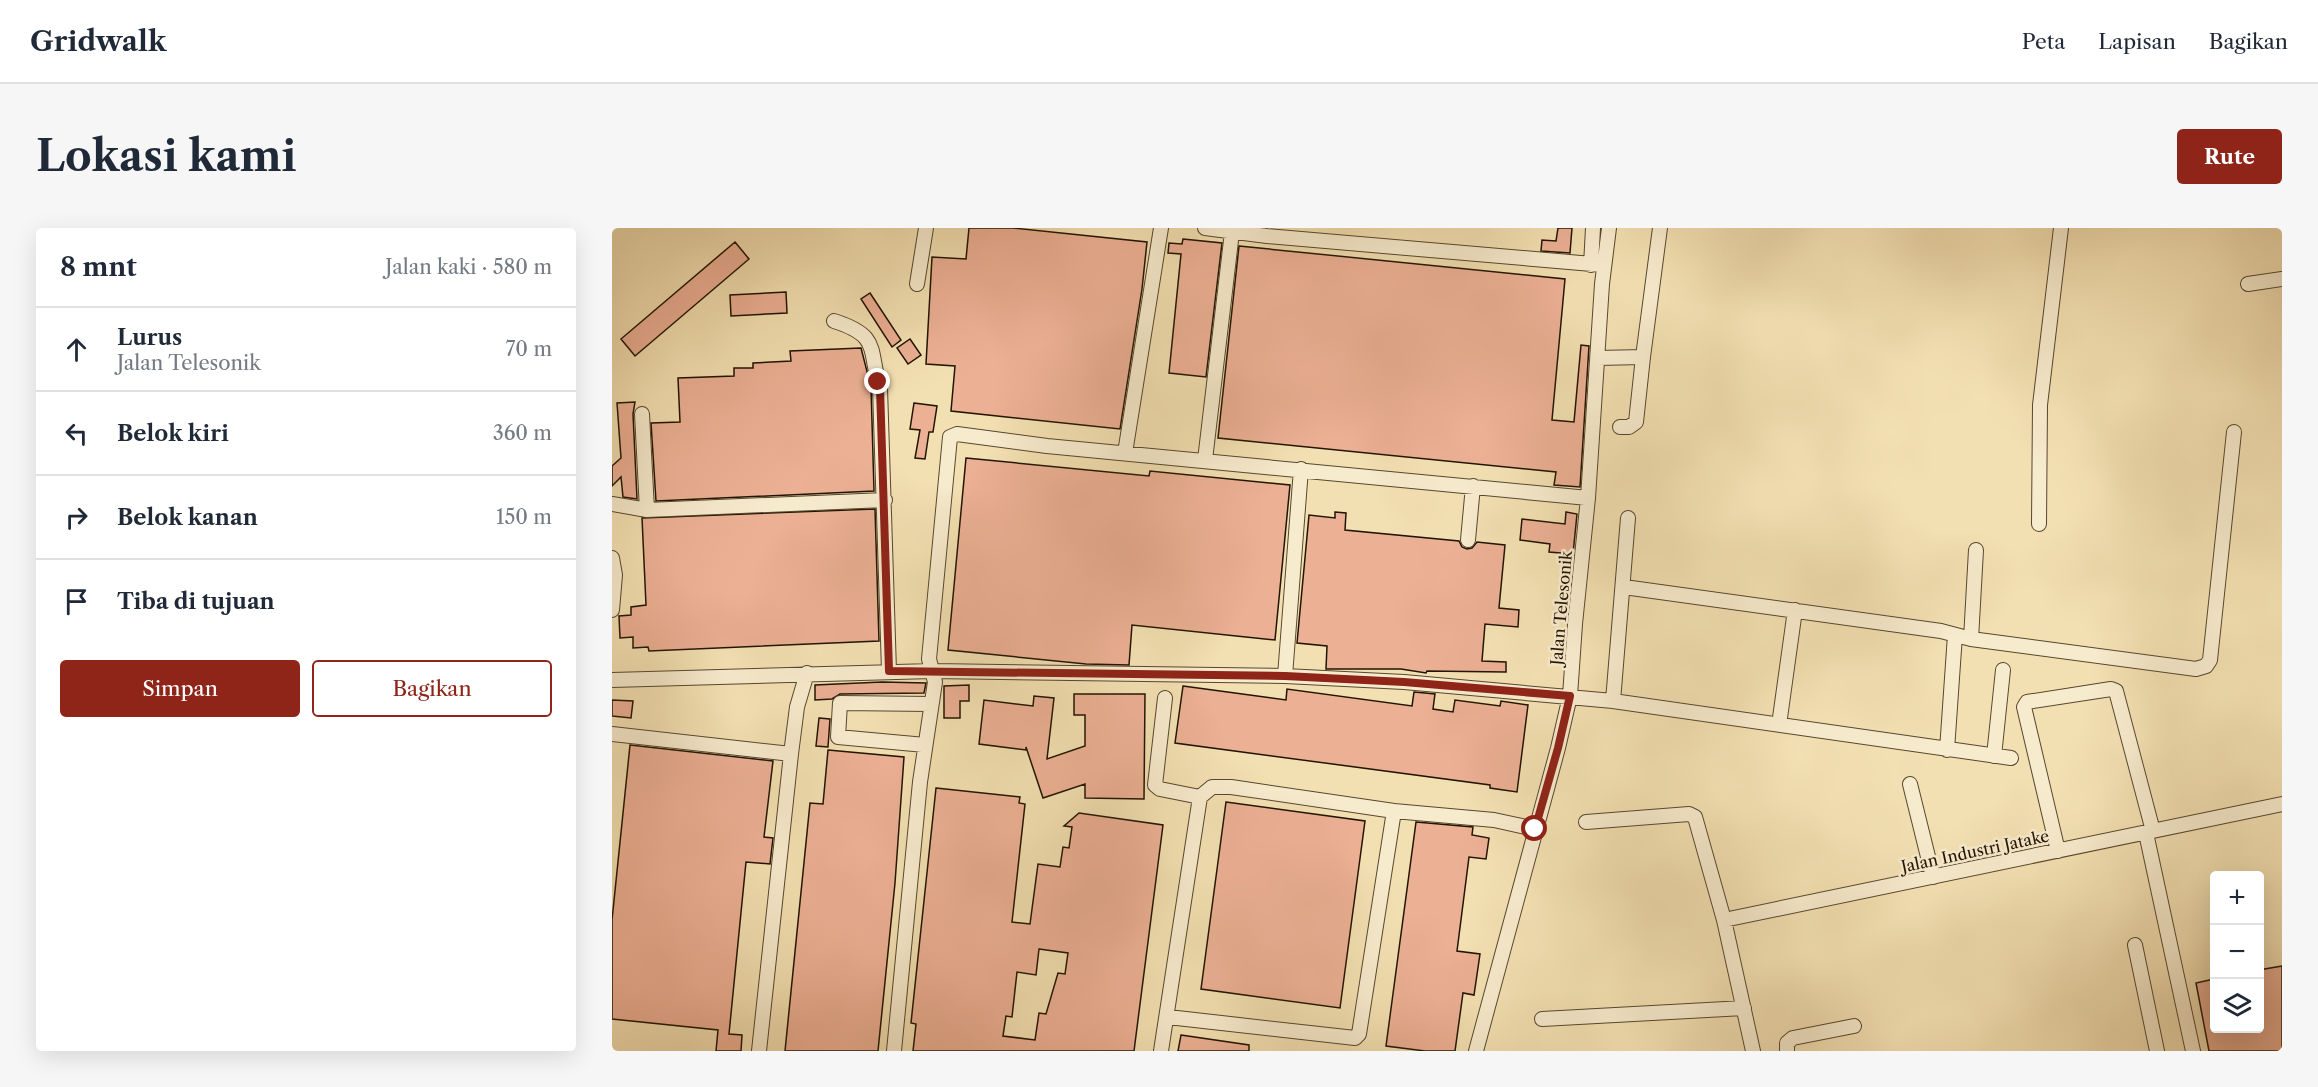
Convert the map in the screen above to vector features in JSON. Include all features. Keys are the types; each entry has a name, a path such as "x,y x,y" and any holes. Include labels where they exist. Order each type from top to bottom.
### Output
{"street":[{"path":"917,284 926,228"},
{"path":"1125,453 1161,228"},
{"path":"1205,228 1598,265 1593,228"},
{"name":"Jalan Telesonik","path":"1476,1051 1570,696 1598,358 1598,265 1609,228"},
{"path":"1620,427 1629,428 1636,422 1660,228"},
{"path":"2039,524 2040,405 2061,228"},
{"path":"1205,460 1232,232"},
{"path":"2248,285 2282,279"},
{"path":"834,321 856,328 872,346 880,388 889,671"},
{"path":"1598,358 1643,357"},
{"path":"642,414 647,510"},
{"path":"1624,587 1795,610 1955,634 1971,639 2196,669 2206,666 2210,660 2234,432"},
{"path":"894,1051 925,745 935,682 929,659 950,437 957,434 1125,453 1588,498"},
{"path":"1285,676 1301,469"},
{"path":"1468,540 1473,486"},
{"path":"612,504 647,510 885,500"},
{"path":"1612,701 1624,587 1628,518"},
{"path":"1971,639 1976,550"},
{"path":"612,558 615,575 612,610"},
{"path":"1779,725 1795,610"},
{"path":"1947,750 1955,634"},
{"path":"1994,756 2003,670"},
{"path":"612,680 933,671 1285,676 1404,682 1612,701 2011,758"},
{"path":"759,1051 791,754 797,707 807,673"},
{"path":"2058,851 2025,707 2027,702 2110,689 2116,691 2149,832 2193,1051"},
{"path":"1165,698 1155,785 1160,789 1200,797"},
{"path":"925,745 838,737 840,703 931,704"},
{"path":"612,734 791,754"},
{"path":"1910,784 1933,877"},
{"path":"1161,1051 1200,797 1212,787 1231,787 1394,811 1494,820 1535,829"},
{"name":"Jalan Industri Jatake","path":"1724,920 2282,804"},
{"path":"1168,1017 1355,1038 1359,1034 1394,811"},
{"path":"1586,822 1689,814 1695,817 1724,920 1753,1051"},
{"path":"2134,945 2157,1051"},
{"path":"1542,1019 1744,1008"},
{"path":"1787,1051 1787,1042 1793,1038 1854,1026"}],"building":[{"path":"969,228 1013,228 1147,242 1120,429 951,411 955,366 926,364 932,257 966,259"},
{"path":"1558,228 1572,228 1570,253 1541,251 1542,240 1556,241"},
{"path":"1183,239 1222,243 1206,377 1169,373 1181,254 1168,253 1169,243 1182,244"},
{"path":"735,242 749,259 635,356 621,339"},
{"path":"1239,246 1565,279 1552,420 1574,422 1581,345 1589,346 1580,487 1554,485 1556,472 1218,438"},
{"path":"786,292 787,313 731,316 730,295"},
{"path":"870,293 901,340 892,347 861,299"},
{"path":"910,339 921,355 908,364 897,348"},
{"path":"861,348 871,387 874,491 656,501 651,423 680,422 678,378 734,376 734,368 753,368 753,363 791,361 790,351"},
{"path":"635,402 633,414 637,499 623,497 621,477 612,486 612,466 621,458 617,403"},
{"path":"914,403 937,406 933,432 929,432 925,459 915,458 920,430 910,429"},
{"path":"966,458 1149,476 1150,471 1290,485 1275,640 1132,625 1129,665 1086,664 948,650"},
{"path":"875,509 879,641 649,651 648,647 633,648 633,637 620,638 619,616 631,615 631,607 646,605 642,518"},
{"path":"1335,512 1346,513 1345,530 1459,541 1462,547 1467,549 1472,548 1477,542 1505,545 1499,608 1519,610 1518,627 1485,624 1482,661 1506,662 1506,672 1427,671 1426,673 1401,669 1326,669 1327,646 1297,643 1309,515 1335,518"},
{"path":"1566,512 1577,514 1573,554 1549,552 1550,544 1520,540 1522,519 1565,524"},
{"path":"926,683 924,693 840,694 832,699 815,700 815,685"},
{"path":"969,685 969,701 960,701 960,718 944,718 944,686"},
{"path":"1183,686 1286,700 1287,689 1412,706 1414,692 1425,693 1435,694 1433,709 1453,712 1455,700 1500,706 1501,701 1528,705 1517,792 1490,788 1490,785 1175,743"},
{"path":"1074,694 1145,694 1144,799 1085,798 1085,784 1043,798 1026,747 1026,750 979,744 984,700 1033,706 1034,696 1054,698 1047,759 1085,746 1085,715 1074,715"},
{"path":"612,700 633,701 631,718 612,716"},
{"path":"819,718 830,719 828,747 816,746"},
{"path":"630,745 773,761 764,837 773,838 770,864 746,862 729,1034 742,1035 741,1051 716,1051 718,1030 612,1019 612,920"},
{"path":"828,750 904,757 895,883 878,1051 785,1051 810,803 823,804"},
{"path":"936,788 1020,797 1019,803 1025,804 1012,922 1030,924 1038,864 1060,867 1063,847 1069,848 1072,827 1064,826 1079,813 1163,825 1134,1051 913,1051 916,1024 911,1023","holes":["1039,949 1068,953 1065,974 1058,973 1046,1014 1039,1013 1035,1040 1003,1036 1006,1016 1012,1017 1017,972 1036,975"]},
{"path":"1226,802 1365,821 1340,1008 1201,989"},
{"path":"1416,822 1473,827 1472,835 1489,838 1486,859 1469,857 1457,951 1480,954 1474,995 1463,993 1455,1051 1425,1051 1386,1046"},
{"path":"2282,966 2282,1051 2209,1051 2196,983 2210,980 2210,1033 2264,1033 2264,969"},
{"path":"1181,1035 1249,1045 1249,1051 1178,1051"}],"route":[{"path":"878,382 885,500 889,671 1285,676 1404,682 1570,696 1535,829"}]}
